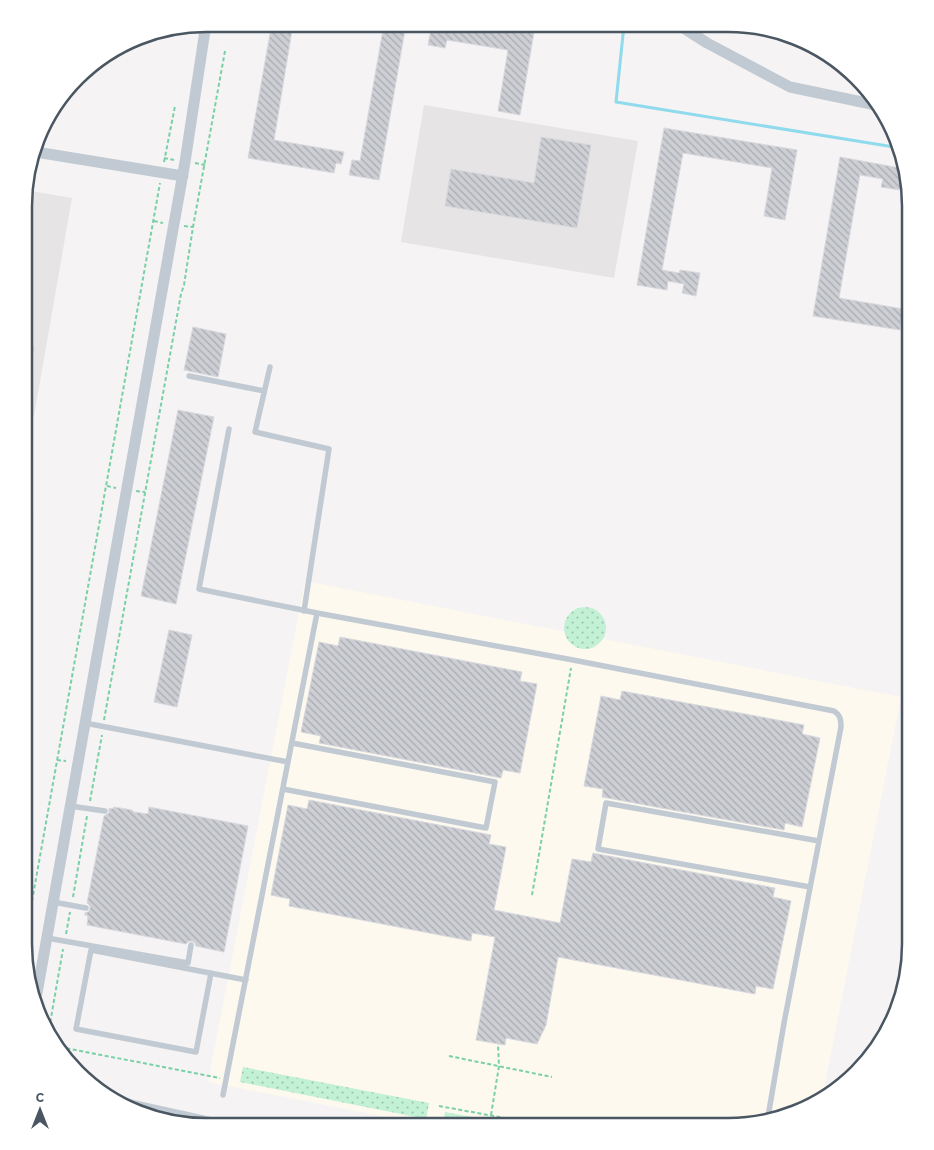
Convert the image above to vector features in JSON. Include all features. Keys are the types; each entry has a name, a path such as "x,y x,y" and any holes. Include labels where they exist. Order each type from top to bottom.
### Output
{"street":[{"path":"690,32 790,87 868,103"},
{"path":"38,988 183,176 205,33"},
{"path":"41,153 183,176"}],"lane":[{"path":"270,367 256,432 329,449 304,610"},
{"path":"189,376 264,392"},
{"path":"229,429 199,589 834,710 839,714 841,727 769,1113"},
{"path":"223,1095 317,613"},
{"path":"85,724 288,762"},
{"path":"283,790 486,828 495,782 292,743"},
{"path":"810,887 598,849 606,803 819,841"},
{"path":"70,806 105,812"},
{"path":"53,902 86,908"},
{"path":"46,938 188,963 191,945"},
{"path":"211,974 196,1052 76,1028 91,950 246,980"},
{"path":"143,1105 189,1116"}],"path":[{"path":"51,1020 225,51"},
{"path":"163,163 175,106"},
{"path":"164,158 174,160"},
{"path":"194,163 204,165"},
{"path":"32,902 154,221 160,178"},
{"path":"154,221 163,223"},
{"path":"184,226 193,227"},
{"path":"107,486 116,488"},
{"path":"136,491 145,492"},
{"path":"532,895 572,660"},
{"path":"58,760 66,761"},
{"path":"490,1115 499,1066 498,1044"},
{"path":"69,1049 226,1079"},
{"path":"449,1056 552,1077"},
{"path":"439,1106 500,1117"}],"shaded area":[{"path":"424,105 638,141 614,278 401,242"},
{"path":"33,191 72,198 34,416 32,416"},
{"path":"305,581 901,697 824,1088 815,1094 773,1112 739,1117 385,1117 208,1082"}],"green space":[{"path":"589,607 597,610 603,616 606,628 603,640 597,646 581,649 573,646 567,640 564,624 567,616 573,610"},
{"path":"243,1067 429,1103 426,1117 416,1117 240,1082"},
{"path":"445,1112 472,1117 444,1117"}],"building":[{"path":"534,32 520,115 498,111 508,50 447,40 445,48 428,45 430,33"},
{"path":"270,33 292,33 274,140 344,152 341,164 336,163 334,173 248,158"},
{"path":"382,33 405,33 379,180 349,175 352,160 360,161"},
{"path":"664,128 797,150 785,220 764,216 772,168 683,153 662,270 679,273 680,270 700,273 696,296 682,293 684,284 668,281 667,290 637,285"},
{"path":"541,137 591,145 577,228 445,206 451,169 534,183"},
{"path":"840,157 897,167 901,190 881,187 883,179 860,175 839,298 902,309 900,330 813,316"},
{"path":"193,327 226,334 218,377 184,370"},
{"path":"178,410 214,417 176,604 141,596"},
{"path":"169,630 192,635 177,707 154,702"},
{"path":"340,637 522,672 520,681 537,684 520,773 503,770 501,778 319,743 321,736 301,732 319,642 338,646"},
{"path":"622,691 804,725 802,734 820,738 802,827 785,823 784,830 602,797 603,789 584,786 601,696 620,700"},
{"path":"309,800 491,835 489,844 506,847 494,910 560,923 572,859 591,862 593,853 775,888 773,897 791,901 773,989 756,986 755,994 558,957 546,1025 537,1044 506,1038 505,1045 476,1040 495,937 472,933 471,941 289,906 290,899 271,895 288,805 307,809"},
{"path":"114,807 148,814 149,807 248,826 224,952 196,946 192,941 186,944 87,925 88,916 85,913 90,909 87,903 104,816 109,813 109,808 112,809"}],"waterway":[{"path":"623,32 616,102 890,146"}]}
